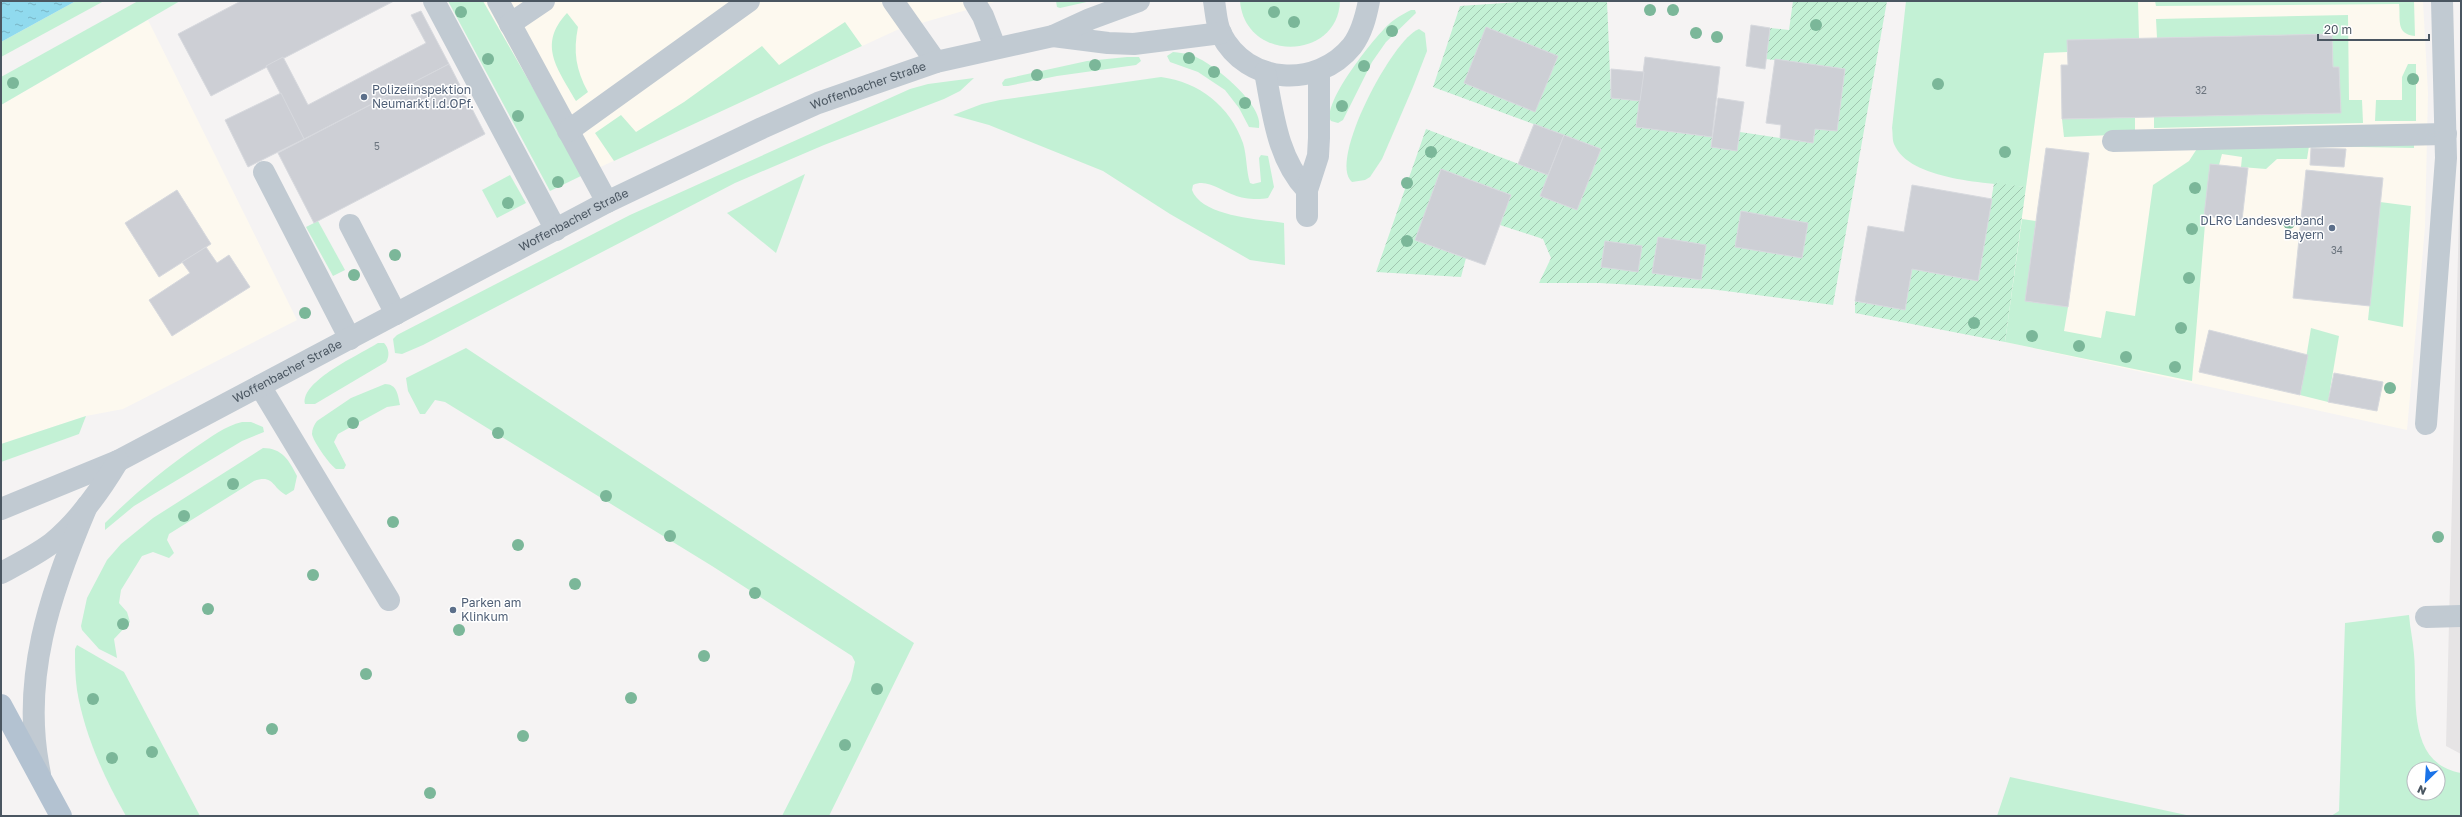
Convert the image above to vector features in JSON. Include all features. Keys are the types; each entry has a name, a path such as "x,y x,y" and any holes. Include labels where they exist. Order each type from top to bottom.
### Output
{"main road":[{"path":"1,705 61,816"}],"street":[{"path":"434,1 556,230"},
{"path":"498,1 607,202"},
{"path":"510,24 544,1"},
{"path":"568,131 749,1"},
{"path":"893,1 936,62"},
{"path":"974,1 983,16 995,47"},
{"name":"Woffenbacher Straße","path":"1,509 118,461 607,202 818,103 936,62 995,47 1053,36 1090,19 1139,1"},
{"path":"1214,1 1221,33 1236,54 1249,65 1265,72 1292,76 1305,75 1319,71 1342,56 1352,46 1358,36 1369,1"},
{"path":"2426,424 2446,134 2442,1"},
{"name":"Woffenbacher Straße","path":"1053,36 1108,43 1134,44 1221,33"},
{"path":"1307,216 1307,190 1318,150 1319,71"},
{"path":"1265,72 1280,142 1289,167 1307,190"},
{"path":"2113,141 2446,134"},
{"path":"264,172 350,339"},
{"path":"350,225 396,314"},
{"path":"260,386 389,600"},
{"name":"Woffenbacher Straße","path":"1,573 52,542 87,506 118,461"},
{"path":"42,783 32,720 38,659 59,574 87,506"},
{"path":"2426,616 2461,616"}],"shaded area":[{"path":"483,1 998,1 897,30 583,175"},
{"path":"2049,1 2423,1 2428,93 2425,227 2407,430 2005,342 2044,53"},
{"path":"148,20 297,320 123,409 86,416 1,444 1,105"},
{"path":"2461,130 2461,754 2446,746"}],"green space":[{"path":"76,1 104,1 1,57 1,42"},
{"path":"138,1 180,1 1,105 1,77"},
{"path":"448,1 483,1 583,175 550,191"},
{"path":"1056,1 1091,1 1060,8 1057,7"},
{"path":"1240,1 1340,1 1335,21 1324,35 1309,44 1291,47 1273,44 1257,36 1246,21"},
{"path":"1534,1 1607,1 1611,98 1640,101 1636,127 1712,137 1711,147 1737,151 1740,132 1813,143 1815,129 1837,131 1845,69 1766,59 1770,28 1789,30 1793,1 1887,1 1833,305 1710,289 1599,283 1539,283 1551,258 1543,239 1500,225 1511,195 1441,169 1416,240 1466,258 1461,277 1376,272 1426,129 1548,175 1541,196 1577,210 1601,149 1433,87 1460,6"},
{"path":"1906,1 2138,1 2139,39 2068,40 2068,52 2044,53 2026,187 1952,178 1933,173 1916,166 1903,156 1894,144 1892,128"},
{"path":"2155,1 2414,1 2415,36 2404,32 2400,25 2399,4 2156,6"},
{"path":"1411,10 1415,10 1416,13 1386,42 1372,62 1343,120 1338,123 1331,121 1330,113 1334,101 1350,72 1381,32 1393,21"},
{"path":"567,13 578,27 576,53 578,68 588,92 576,101 557,68 552,46 553,36 558,25"},
{"path":"2348,15 2349,100 2362,100 2363,123 2154,128 2154,117 2341,113 2339,67 2333,67 2332,34 2157,38 2156,19"},
{"path":"845,22 862,46 614,161 595,133 621,115 636,132 684,102 762,46 779,65"},
{"path":"1419,29 1425,33 1427,51 1382,159 1370,177 1365,180 1352,182 1347,170 1348,151 1355,127 1366,101 1394,54 1408,37"},
{"path":"1173,52 1189,54 1200,59 1235,85 1254,108 1259,119 1259,128 1249,127 1239,108 1225,90 1198,72 1170,62 1167,56"},
{"path":"1139,57 1141,61 1136,65 1057,76 1008,86 1003,86 1002,83 1005,79 1087,61"},
{"path":"2408,64 2416,64 2416,121 2375,121 2376,100 2402,100 2402,77"},
{"path":"1161,77 1188,84 1200,90 1221,107 1230,118 1243,143 1250,183 1253,184 1261,182 1259,158 1261,155 1268,156 1274,187 1268,198 1255,199 1242,197 1203,183 1193,185 1192,190 1198,199 1207,206 1219,211 1247,218 1284,223 1285,265 1250,260 1170,214 1103,171 989,125 953,115 982,104 1000,100"},
{"path":"974,78 960,91 944,99 824,145 735,183 423,345 402,354 395,353 393,339 397,335 630,215 910,89 928,84"},
{"path":"2135,117 2135,134 2064,137 2062,119"},
{"path":"2414,141 2414,148 2309,146 2307,159 2277,159 2266,169 2241,167 2242,157 2222,154 2219,165 2210,164 2192,381 2005,342 2022,219 2036,221 2026,301 2068,307 2064,331 2101,338 2106,311 2135,316 2153,185 2189,161 2200,144"},
{"path":"805,174 776,253 727,213"},
{"path":"510,175 526,203 497,218 482,190"},
{"path":"1994,183 2026,187 2005,342 1855,313 1855,301 1905,310 1912,269 1978,281"},
{"path":"2380,202 2411,206 2403,327 2368,320"},
{"path":"318,221 345,270 333,276 306,227"},
{"path":"2311,328 2339,336 2328,402 2300,395"},
{"path":"378,343 384,343 387,347 388,355 386,362 315,404 305,404 306,395 321,377"},
{"path":"466,348 914,643 829,816 782,816 851,680 855,662 852,656 712,566 445,402 435,400 425,414 420,414 408,391 406,378"},
{"path":"385,384 389,384 394,388 398,394 400,405 387,407 338,434 334,442 346,465 344,469 336,469 318,447 313,437 312,432 315,424 317,421 351,398"},
{"path":"86,416 79,434 1,462 1,444"},
{"path":"242,422 251,422 263,427 264,432 242,441 134,506 105,530 105,523 160,474 224,429"},
{"path":"263,448 275,450 288,460 297,476 294,490 286,495 265,479 254,481 169,534 167,540 174,553 169,558 153,552 142,556 121,590 119,603 127,612 130,622 114,639 117,658 99,649 82,630 81,626 87,598 107,560 121,544 153,518"},
{"path":"2409,615 2414,654 2418,726 2423,742 2431,756 2436,761 2406,761 2406,801 2446,801 2446,768 2461,773 2461,816 2331,816 2339,811 2345,623"},
{"path":"77,645 124,672 200,816 126,816 96,755 80,706 75,670 75,649"},
{"path":"2010,777 2191,816 1997,816"}],"water":[{"path":"1,1 76,1 1,42"}],"building":[{"path":"241,1 394,1 211,96 178,34"},
{"path":"421,11 449,64 304,139 266,66 283,57 308,105 426,43 411,15"},
{"path":"1751,25 1770,28 1765,69 1746,66"},
{"path":"1486,27 1558,56 1535,112 1464,83"},
{"path":"2332,34 2333,67 2339,67 2341,113 2062,119 2061,65 2068,65 2067,40"},
{"path":"1645,57 1720,67 1712,137 1636,127"},
{"path":"1775,59 1845,69 1837,131 1815,129 1813,143 1780,138 1781,125 1766,123"},
{"path":"449,64 485,134 314,223 278,153"},
{"path":"1611,69 1644,72 1640,101 1611,98"},
{"path":"281,93 304,139 248,167 225,120"},
{"path":"1718,98 1744,102 1737,151 1711,147"},
{"path":"1534,124 1564,135 1548,175 1518,164"},
{"path":"1564,135 1601,149 1577,210 1540,196"},
{"path":"2046,148 2089,153 2068,307 2025,301"},
{"path":"2311,148 2346,149 2344,167 2310,165"},
{"path":"2210,164 2248,168 2242,220 2204,216"},
{"path":"1441,169 1511,195 1485,265 1415,240"},
{"path":"2306,170 2383,178 2370,306 2293,298"},
{"path":"1912,185 1992,199 1978,281 1912,269 1905,310 1855,301 1868,226 1904,232"},
{"path":"177,190 211,244 159,277 125,223"},
{"path":"1741,211 1808,223 1802,258 1735,247"},
{"path":"1658,237 1706,245 1701,280 1652,273"},
{"path":"1605,241 1642,246 1638,272 1601,267"},
{"path":"206,247 217,263 229,255 250,287 172,336 149,300 190,273 182,262"},
{"path":"2209,330 2308,355 2300,395 2199,372"},
{"path":"2334,373 2383,382 2377,411 2328,402"}],"place":[{"name":"Polizeiinspektion Neumarkt i.d.OPf.","path":"364,97"},
{"name":"DLRG Landesverband Bayern","path":"2332,228"},
{"name":"Parken am Klinkum","path":"453,610"}]}
